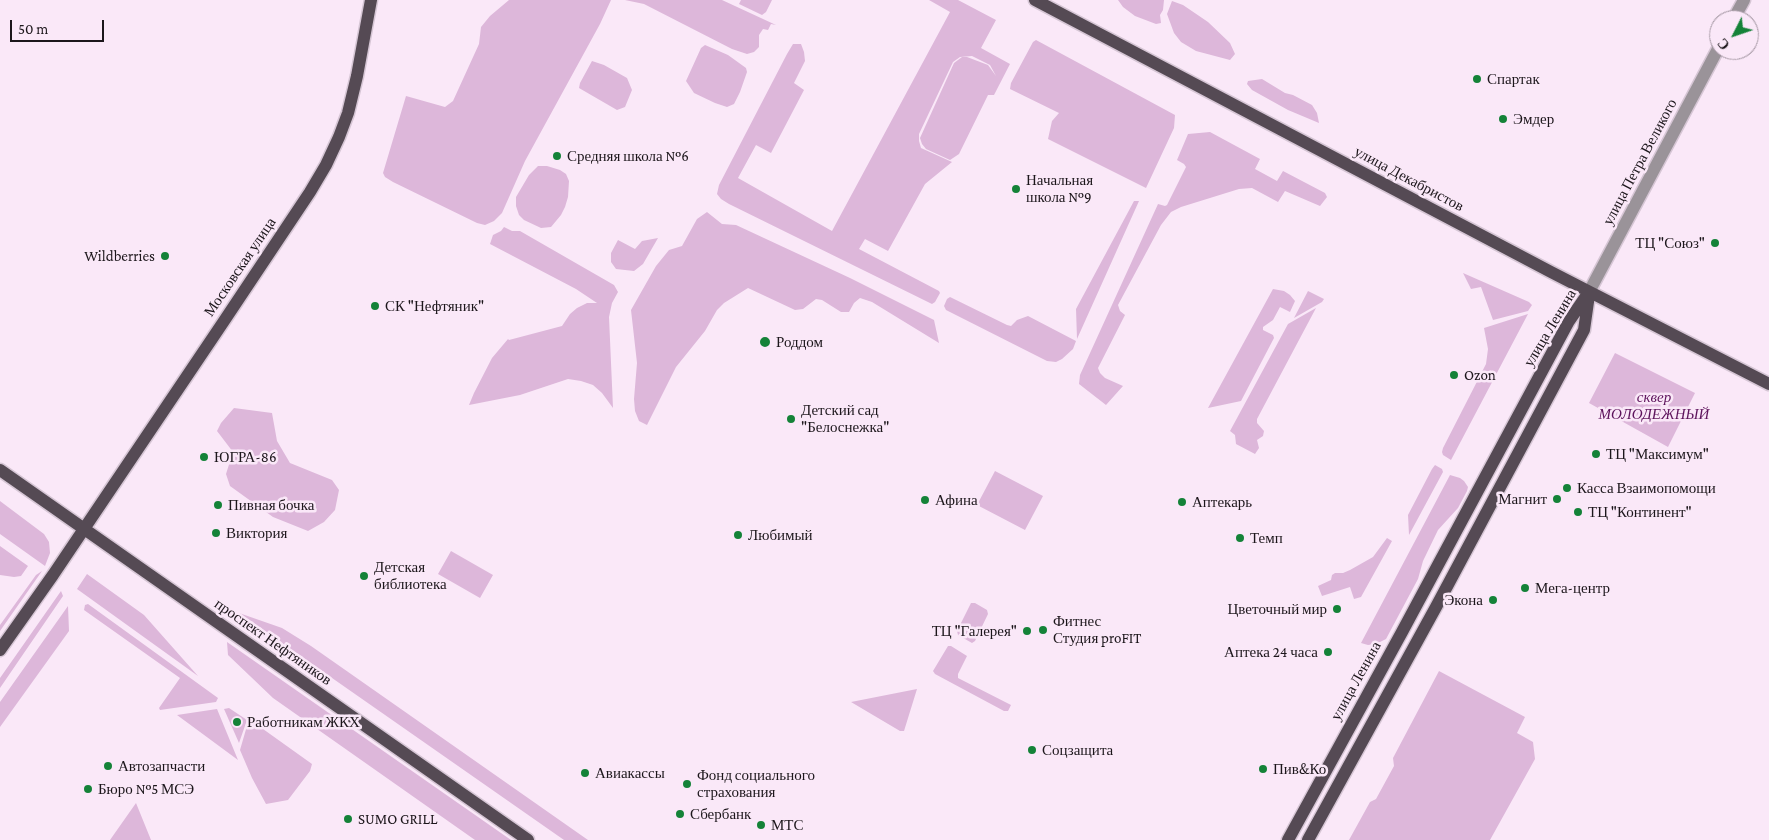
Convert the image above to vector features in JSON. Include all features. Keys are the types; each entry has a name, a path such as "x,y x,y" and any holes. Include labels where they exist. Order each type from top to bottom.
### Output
{"main road":[{"name":"Московская улица","path":"0,650 84,529 300,208 326,165 348,113 371,0"},
{"name":"улица Декабристов","path":"1035,0 1589,292 1769,384"},
{"name":"улица Ленина","path":"1288,840 1569,321 1589,292"},
{"name":"улица Ленина","path":"1308,840 1418,640 1584,330 1589,292"},
{"name":"проспект Нефтяников","path":"0,470 528,840"},
{"path":"1402,632 1418,640"}],"street":[{"name":"улица Петра Великого","path":"1589,292 1712,60"}],"green space":[{"path":"509,0 611,0 600,24 525,161 502,213 494,221 485,225 477,223 393,182 385,177 383,173 406,96 445,107 453,101 479,44 481,27 490,16"},
{"path":"625,0 722,0 776,25 771,24 768,30 763,29 759,35 759,47 754,52 747,54 732,49 644,4"},
{"path":"741,0 772,0 766,12 762,15 739,4"},
{"path":"929,0 958,0 996,20 981,48 1010,64 994,95 988,95 959,154 950,160 926,149 920,138 954,63 962,57 967,57 988,65 996,76 990,65 972,56 960,57 953,62 919,134 921,148 952,162 925,184 888,251 865,239 859,249 939,291 940,293 932,304 729,204 717,194 719,185 787,54 793,44 801,44 805,61 794,83 804,90 771,153 756,145 738,178 832,231 950,12"},
{"path":"1118,0 1164,0 1163,10 1160,15 1161,23 1156,24 1135,16 1123,7"},
{"path":"1172,1 1183,5 1208,22 1230,43 1235,54 1230,60 1196,51 1181,42 1174,33 1167,14"},
{"path":"1036,40 1175,115 1174,128 1146,188 1048,139 1052,121 1059,113 1010,89 1011,83 1033,42"},
{"path":"705,45 728,55 746,68 747,72 740,92 734,104 727,107 694,93 686,81 701,48"},
{"path":"592,61 604,65 627,78 632,90 625,107 617,110 579,88"},
{"path":"1262,79 1285,93 1312,105 1317,113 1319,123 1288,110 1252,90 1247,84 1248,81"},
{"path":"1210,132 1260,159 1255,169 1277,181 1283,171 1325,193 1327,197 1320,206 1285,191 1278,202 1252,188 1239,189 1181,207 1171,212 1161,225 1118,305 1120,311 1125,315 1098,368 1105,378 1123,386 1106,405 1079,384 1080,375 1158,204 1167,205 1186,167 1177,160 1188,134"},
{"path":"538,166 547,166 560,170 566,174 569,181 565,207 551,227 541,228 524,220 519,215 516,206 516,197 529,175"},
{"path":"1134,201 1139,201 1077,339 1076,309"},
{"path":"707,212 722,224 736,225 850,278 934,320 939,343 872,302 860,298 854,303 849,312 841,312 822,300 816,299 803,309 795,310 748,288 724,303 717,310 705,331 676,367 647,425 639,421 635,411 634,399 637,363 631,310 656,266 669,250 682,246 697,219"},
{"path":"504,227 512,231 520,231 614,285 618,292 612,303 609,317 613,408 602,393 593,385 568,379 520,395 469,405 492,358 508,339 562,326 570,314 577,308 587,303 597,303 576,289 490,244 493,235"},
{"path":"658,238 643,264 634,271 616,269 611,262 611,253 618,240 635,249 642,241"},
{"path":"1463,273 1532,305 1528,311 1493,320 1481,287 1471,289"},
{"path":"1273,289 1284,291 1295,301 1290,312 1280,307 1273,320 1263,327 1263,330 1273,335 1274,338 1241,401 1208,408"},
{"path":"1308,291 1324,299 1294,318"},
{"path":"950,297 1011,326 1017,320 1028,316 1076,341 1073,349 1056,362 1047,361 946,310 944,306"},
{"path":"1316,308 1257,419 1257,423 1264,431 1263,436 1257,440 1259,448 1255,454 1236,444 1235,435 1230,431 1288,324"},
{"path":"1528,314 1451,460 1443,455 1443,448 1486,364 1488,349 1484,328"},
{"name":"сквер МОЛОДЕЖНЫЙ","path":"1615,353 1695,393 1668,447 1589,403"},
{"path":"234,408 272,413 277,441 290,463 332,480 339,490 335,510 324,522 308,531 273,517 230,486 226,474 233,452 217,431 221,423"},
{"path":"1435,465 1442,469 1443,472 1409,535 1408,515"},
{"path":"995,471 1043,496 1025,530 977,505"},
{"path":"1450,475 1460,478 1468,487 1458,508 1438,530 1423,561 1418,579 1386,639 1376,644 1368,645 1361,643"},
{"path":"0,501 44,534 49,542 50,553 45,566 0,534"},
{"path":"1387,538 1392,541 1361,597 1354,599 1350,587 1322,596 1318,586 1331,580 1332,575 1335,573 1343,573 1373,557"},
{"path":"0,546 28,566 21,576 0,575"},
{"path":"451,551 493,575 480,598 438,574"},
{"path":"42,571 0,631 0,625 36,575"},
{"path":"87,574 144,615 198,676 77,589"},
{"path":"61,591 63,596 0,688 0,678"},
{"path":"971,603 975,603 987,610 988,614 975,641 972,643 958,635 957,631"},
{"path":"88,604 218,698 216,702 160,710 159,708 180,678 84,610 85,605"},
{"path":"68,606 69,631 0,727 0,702"},
{"path":"239,613 282,628 311,646 588,840 564,840"},
{"path":"227,642 511,840 475,840 273,698 228,655"},
{"path":"948,646 967,656 958,674 958,678 1011,705 1008,711 1004,711 935,674 933,671"},
{"path":"1439,671 1525,717 1517,733 1533,742 1535,759 1490,840 1349,840 1370,802 1376,799 1394,766 1393,758"},
{"path":"917,689 904,731 900,731 851,702"},
{"path":"229,708 247,720 239,743 224,709"},
{"path":"217,709 238,760 177,715"},
{"path":"249,719 312,764 310,771 288,800 266,804 252,778 240,750"},
{"path":"136,803 151,840 110,840"}],"place":[{"name":"Спартак","path":"1477,79"},
{"name":"Эмдер","path":"1503,119"},
{"name":"Средняя школа №6","path":"557,156"},
{"name":"Начальная школа №9","path":"1016,189"},
{"name":"ТЦ \"Союз\"","path":"1715,243"},
{"name":"Wildberries","path":"165,256"},
{"name":"СК \"Нефтяник\"","path":"375,306"},
{"name":"Роддом","path":"765,342"},
{"name":"Ozon","path":"1454,375"},
{"name":"Детский сад \"Белоснежка\"","path":"791,419"},
{"name":"ТЦ \"Максимум\"","path":"1596,454"},
{"name":"ЮГРА-86","path":"204,457"},
{"name":"Касса Взаимопомощи","path":"1567,488"},
{"name":"Магнит","path":"1557,499"},
{"name":"Афина","path":"925,500"},
{"name":"Аптекарь","path":"1182,502"},
{"name":"Пивная бочка","path":"218,505"},
{"name":"ТЦ \"Континент\"","path":"1578,512"},
{"name":"Виктория","path":"216,533"},
{"name":"Любимый","path":"738,535"},
{"name":"Темп","path":"1240,538"},
{"name":"Детская библиотека","path":"364,576"},
{"name":"Мега-центр","path":"1525,588"},
{"name":"Экона","path":"1493,600"},
{"name":"Цветочный мир","path":"1337,609"},
{"name":"Фитнес Студия proFIT","path":"1043,630"},
{"name":"ТЦ \"Галерея\"","path":"1027,631"},
{"name":"Аптека 24 часа","path":"1328,652"},
{"name":"Работникам ЖКХ","path":"237,722"},
{"name":"Соцзащита","path":"1032,750"},
{"name":"Автозапчасти","path":"108,766"},
{"name":"Пив&Ко","path":"1263,769"},
{"name":"Авиакассы","path":"585,773"},
{"name":"Фонд социального страхования","path":"687,784"},
{"name":"Бюро №5 МСЭ","path":"88,789"},
{"name":"Сбербанк","path":"680,814"},
{"name":"SUMO GRILL","path":"348,819"},
{"name":"МТС","path":"761,825"}]}
